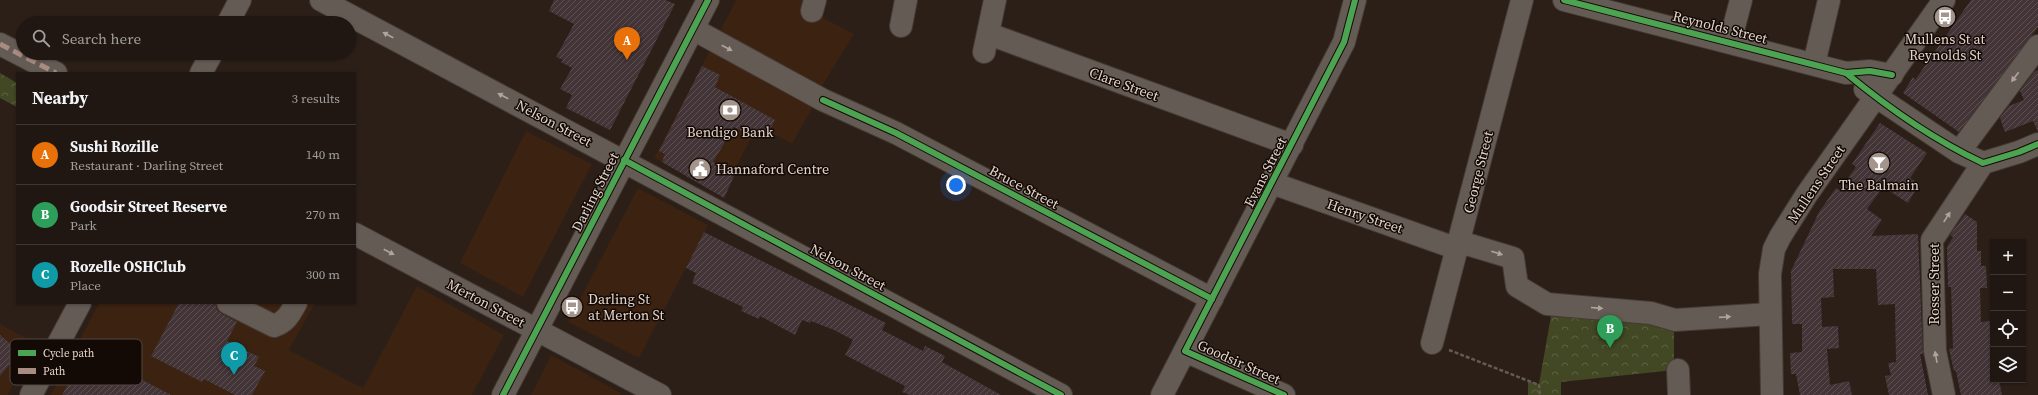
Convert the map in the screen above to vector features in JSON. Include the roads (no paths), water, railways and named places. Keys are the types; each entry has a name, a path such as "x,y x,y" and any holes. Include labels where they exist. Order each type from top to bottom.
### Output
{"street":[{"path":"232,16 240,0"},
{"name":"Nelson Street","path":"321,0 351,16"},
{"name":"Darling Street","path":"503,395 708,0"},
{"path":"901,26 906,0"},
{"name":"Clare Street","path":"995,0 986,43 1292,145"},
{"name":"Evans Street","path":"1162,395 1344,42 1355,0"},
{"name":"George Street","path":"1432,343 1459,245 1522,0"},
{"name":"Reynolds Street","path":"1564,0 1846,73 1870,71 1892,75"},
{"path":"1730,42 1741,0"},
{"path":"1814,64 1829,0"},
{"name":"Mullens Street","path":"1772,395 1770,274 1774,249 1807,194 1944,0"},
{"name":"Nelson Street","path":"356,18 624,160 1061,395"},
{"name":"Bruce Street","path":"693,30 823,100 903,137 1212,299"},
{"path":"0,44 16,52"},
{"path":"1959,152 2038,46"},
{"path":"31,60 54,72"},
{"path":"202,72 208,60"},
{"name":"Reynolds Street","path":"1846,73 1876,97 1959,152 1983,163"},
{"path":"1983,163 2019,152 2038,144"},
{"name":"Rosser Street","path":"1944,395 1935,351 1932,240 1983,163"},
{"name":"Henry Street","path":"1272,183 1459,245 1513,258 1517,286 1547,304 1651,313 1675,320 1770,314"},
{"name":"Merton Street","path":"356,235 537,329 652,393"},
{"path":"61,339 79,304"},
{"path":"230,304 274,326 282,323 290,315 296,304"},
{"name":"Goodsir Street","path":"1185,351 1284,395"},
{"path":"1678,370 1679,395"},
{"path":"31,395 36,385"}],"place":[{"name":"Mullens St at Reynolds St","path":"1945,17"},
{"name":"Sushi Rozille","path":"627,60"},
{"name":"Bendigo Bank","path":"730,110"},
{"name":"The Balmain","path":"1879,163"},
{"name":"Hannaford Centre","path":"700,169"},
{"name":"Darling St at Merton St","path":"572,307"},
{"name":"Goodsir Street Reserve","path":"1610,348"},
{"name":"Rozelle OSHClub","path":"234,375"}]}
